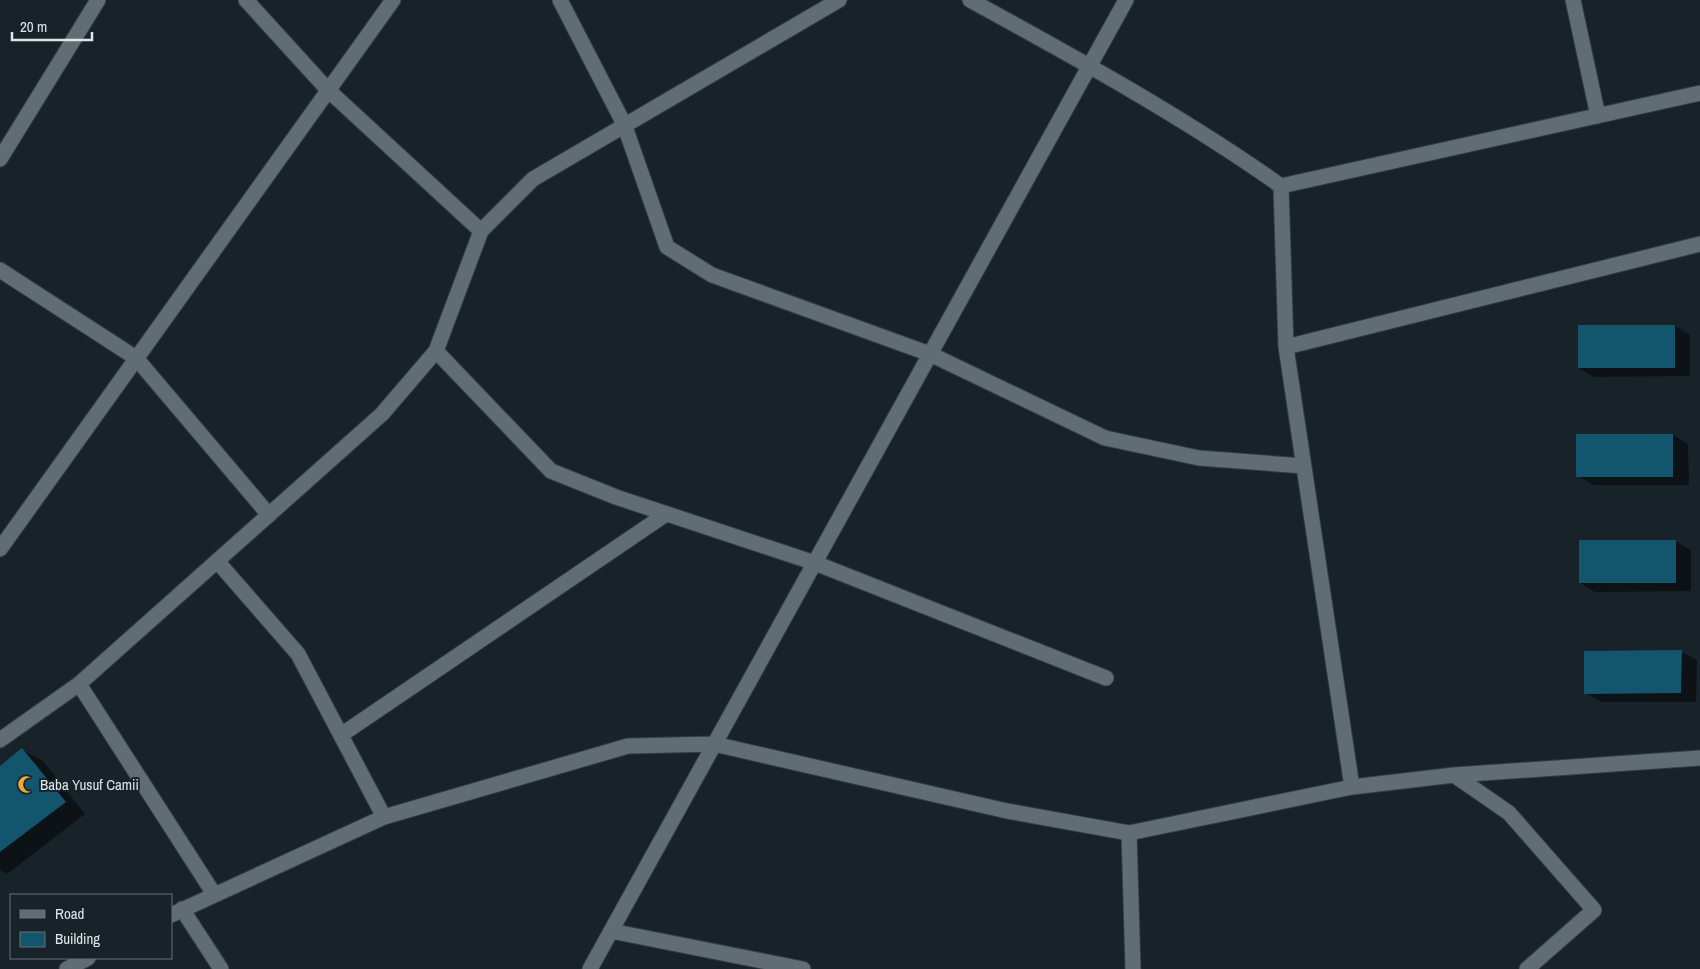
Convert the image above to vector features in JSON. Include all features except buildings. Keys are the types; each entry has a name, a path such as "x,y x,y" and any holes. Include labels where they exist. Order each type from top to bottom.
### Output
{"street":[{"path":"0,159 98,0"},
{"path":"246,0 328,90 481,231"},
{"path":"0,549 393,0"},
{"path":"560,0 624,124 667,246 712,275 930,354 1106,438 1199,458 1304,466"},
{"path":"0,740 79,684 382,414 436,351 481,231 533,179 624,124 839,0"},
{"path":"970,0 1090,66 1230,150 1281,186 1700,93"},
{"path":"590,969 1126,0"},
{"path":"1573,0 1598,116"},
{"path":"1281,186 1286,346 1352,787"},
{"path":"1286,346 1700,244"},
{"path":"0,270 136,358 269,515"},
{"path":"436,351 551,471 616,497 815,563 1106,678"},
{"path":"341,736 666,514"},
{"path":"217,561 298,654 384,817"},
{"path":"79,684 214,894"},
{"path":"222,969 177,912 384,817 628,746 714,744 1007,811 1129,833 1352,787 1454,775 1700,758"},
{"path":"1454,775 1509,813 1594,910 1536,966"},
{"path":"1129,833 1134,969"},
{"path":"611,931 803,969"},
{"path":"67,969 86,959"}],"place":[{"name":"Baba Yusuf Camii","path":"26,784"}]}
